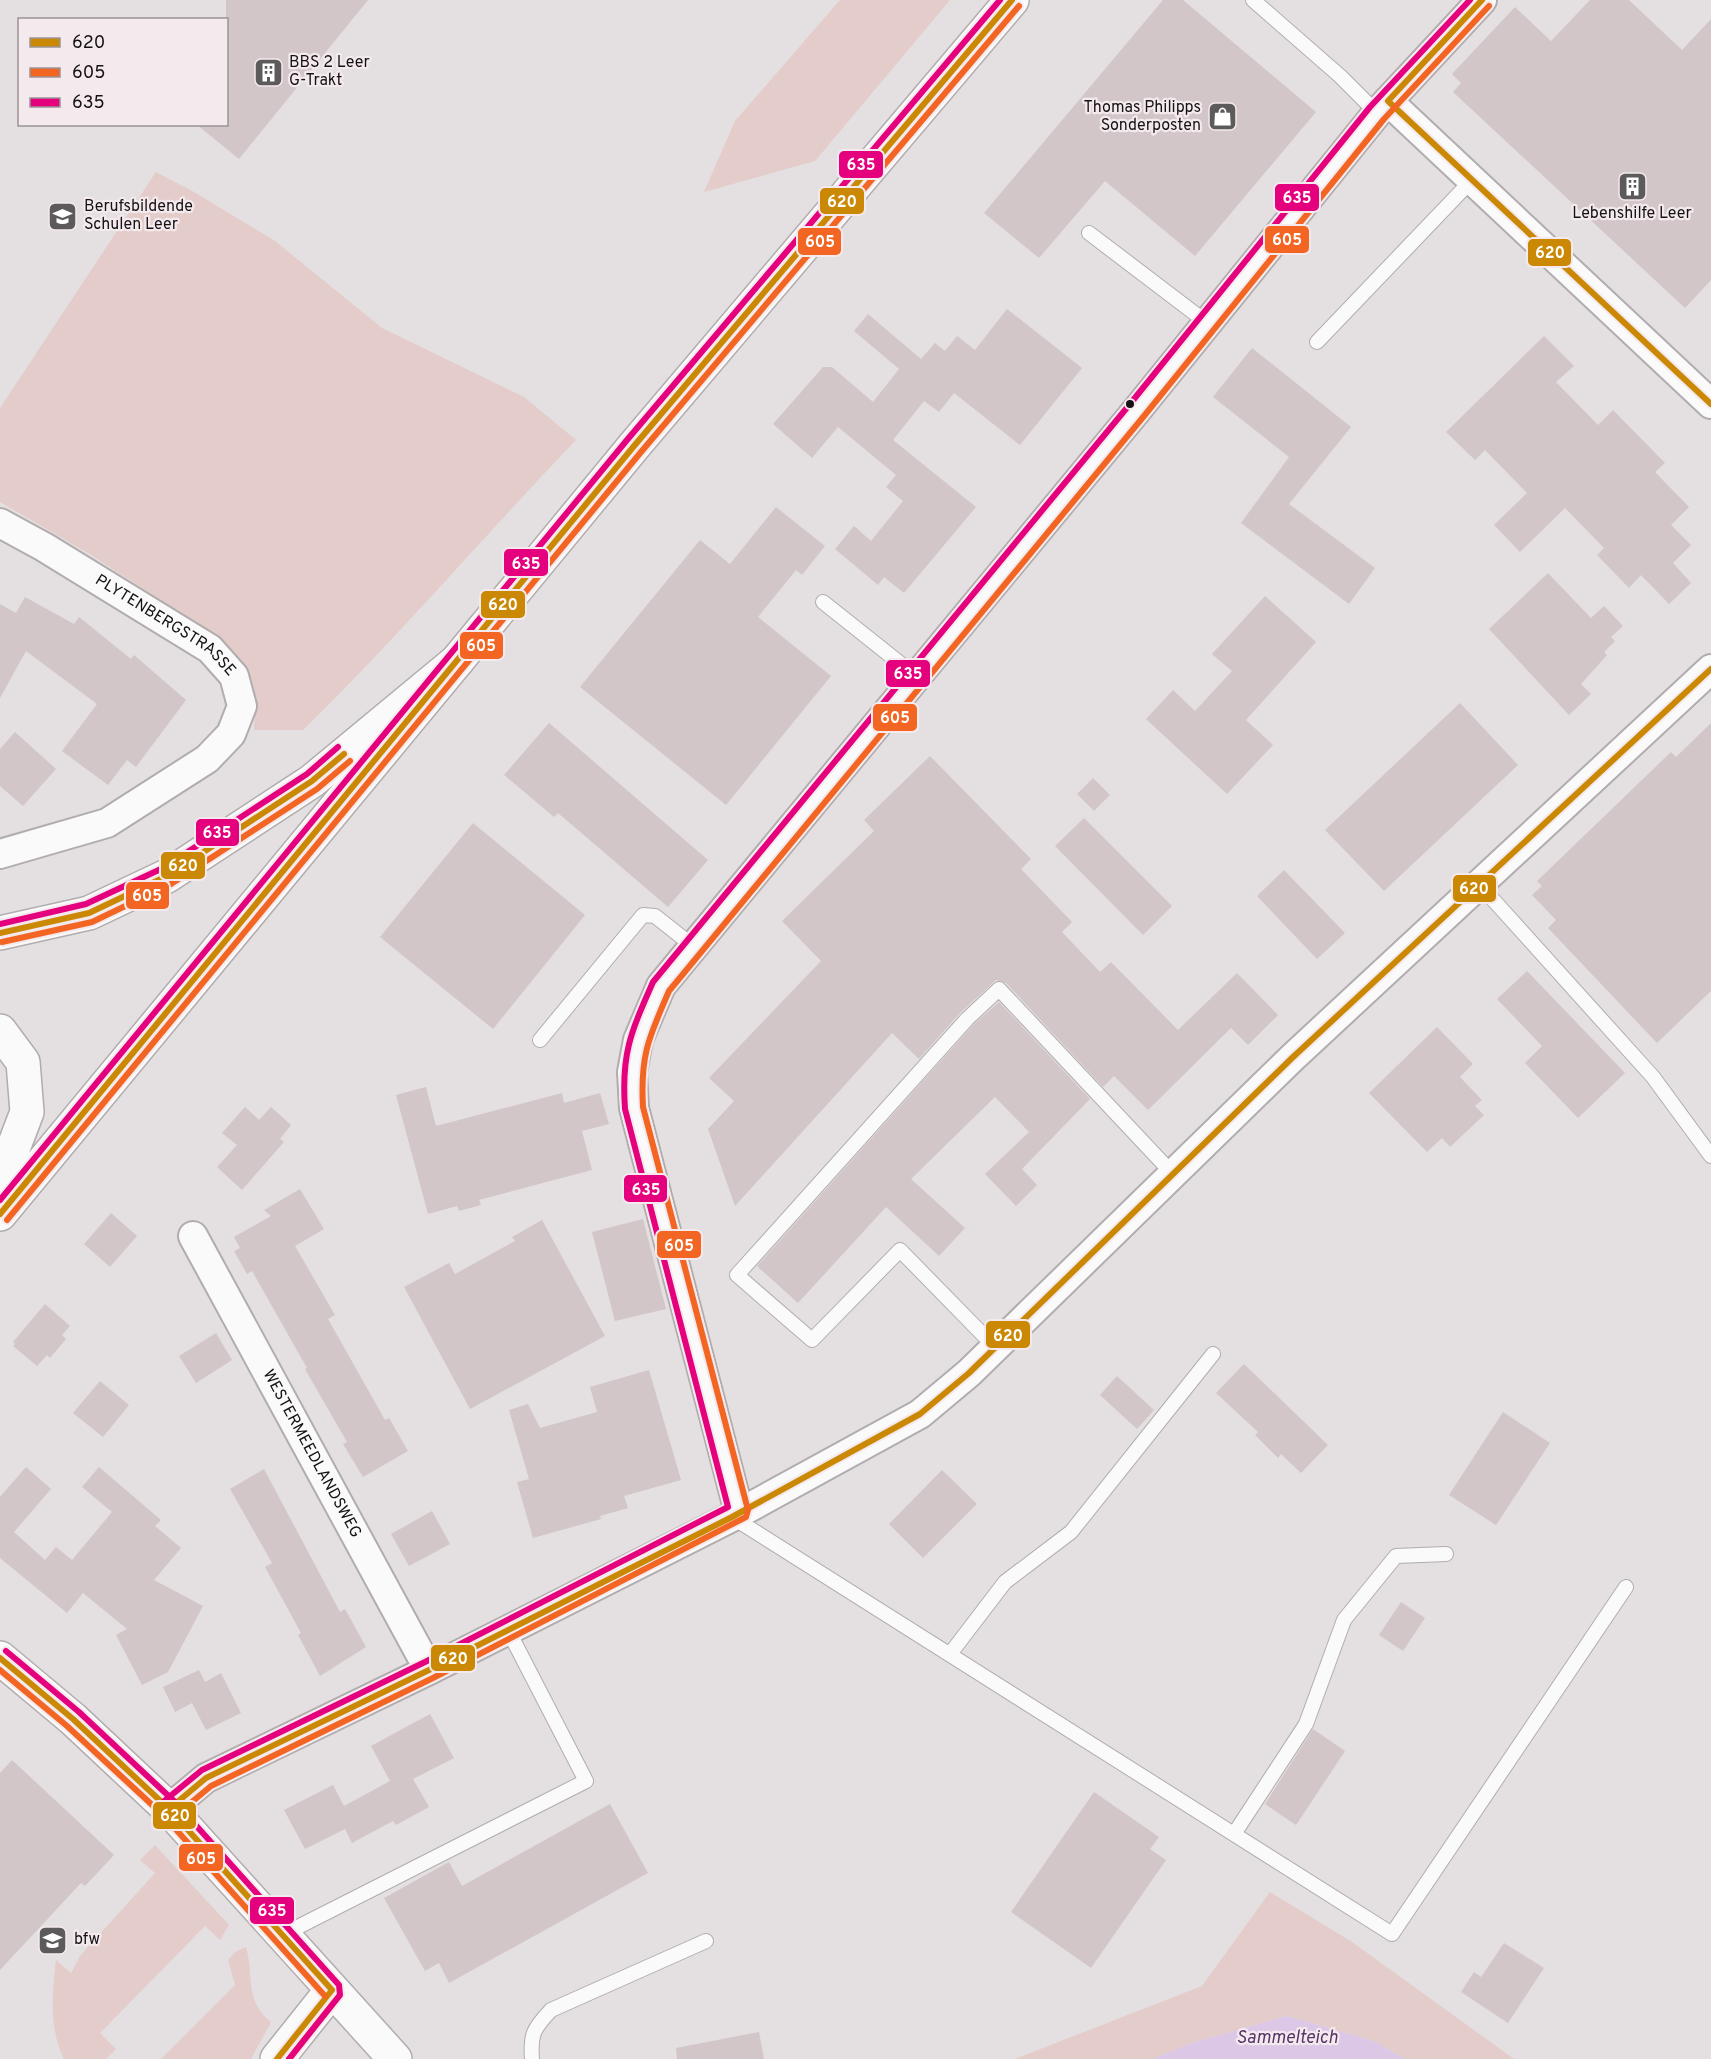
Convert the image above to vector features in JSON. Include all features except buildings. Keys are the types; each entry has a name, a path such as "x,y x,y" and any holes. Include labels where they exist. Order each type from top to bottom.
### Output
{"main road":[{"path":"0,1214 641,436 1012,0"},
{"path":"0,933 89,913 167,876 312,781 457,661"},
{"path":"0,1031 23,1062 27,1112 0,1183"},
{"path":"0,1659 73,1719 169,1809 395,2059"},
{"path":"277,2059 332,1990"}],"street":[{"path":"736,1515 634,1108 632,1072 638,1040 661,986 1137,410 1382,107 1482,0"},
{"path":"1382,107 1472,180 1711,404"},
{"name":"PLYTENBERGSTRASSE","path":"0,523 44,547 210,649 234,676 242,706 231,734 207,759 107,823 0,854"},
{"path":"169,1809 206,1778 429,1670 736,1515 920,1414 995,1347 1173,1174 1479,884 1711,669"},
{"name":"WESTERMEEDLANDSWEG","path":"193,1236 429,1670"}],"lane":[{"path":"1254,0 1340,76 1382,107"},
{"path":"1317,342 1472,180"},
{"path":"1089,233 1206,322"},
{"path":"823,602 916,675"},
{"path":"1479,884 1653,1077 1711,1156"},
{"path":"540,1040 643,915 655,916 693,946"},
{"path":"995,1347 900,1251 813,1340 737,1275 967,1019 999,989 1173,1174"},
{"path":"950,1654 1005,1581 1071,1532 1213,1354"},
{"path":"736,1515 950,1654 1392,1934 1626,1587"},
{"path":"1234,1834 1306,1724 1344,1620 1396,1556 1446,1554"},
{"path":"282,1935 586,1781 508,1630"},
{"path":"532,2059 531,2039 537,2025 551,2010 706,1941"}],"shaded area":[{"path":"840,0 950,0 815,161 704,192 735,121"},
{"path":"156,172 275,241 382,328 524,397 576,440 373,659 303,730 254,730 255,708 248,673 215,636 88,553 0,502 0,408"},
{"path":"155,1845 229,1925 220,1940 205,1926 100,2033 116,2049 106,2059 64,2059 54,2023 53,1997 56,1960 71,1973 80,1956 155,1873 140,1860"},
{"path":"1270,1892 1352,1942 1514,2059 1405,2059 1374,2041 1287,2016 1195,2042 1152,2059 1015,2059 1202,1986"},
{"path":"246,1947 253,1996 263,2014 271,2022 251,2059 161,2059 235,1985 228,1960 235,1952"}],"water":[{"name":"Sammelteich","path":"1287,2016 1374,2041 1405,2059 1152,2059 1195,2042"}],"transit line":[{"name":"635","path":"0,1200 627,440 1000,0"},
{"name":"620","path":"0,1214 634,446 1012,0"},
{"name":"635","path":"163,1802 202,1770 425,1662 728,1507 625,1109 625,1073 629,1043 653,982 1130,404 1370,107 1470,0"},
{"name":"620","path":"1388,101 1482,0"},
{"name":"605","path":"7,1220 641,452 1019,6"},
{"name":"605","path":"175,1816 211,1786 433,1678 746,1517 748,1510 643,1107 643,1073 647,1047 669,991 1144,416 1384,119 1489,6"},
{"name":"620","path":"1388,101 1711,404"},
{"name":"620","path":"169,1809 206,1778 429,1670 732,1517 920,1414 969,1373 1292,1058 1711,669"},
{"name":"635","path":"0,924 86,904 163,868 307,774 338,747"},
{"name":"620","path":"0,933 89,913 167,876 312,781 344,754"},
{"name":"605","path":"2,942 92,922 171,884 317,789 350,761"},
{"name":"635","path":"6,1651 79,1712 175,1802 339,1985 340,1995 289,2059"},
{"name":"620","path":"0,1658 73,1719 169,1809 332,1990"},
{"name":"605","path":"0,1670 67,1726 163,1815 325,1996"},
{"name":"620","path":"277,2059 332,1990"},
{"name":"605","path":"289,2059 339,1996"}],"place":[{"name":"BBS 2 Leer G-Trakt","path":"268,72"},
{"name":"Thomas Philipps Sonderposten","path":"1222,117"},
{"name":"Lebenshilfe Leer","path":"1632,186"},
{"name":"Berufsbildende Schulen Leer","path":"63,216"},
{"name":"bfw","path":"53,1940"}]}
